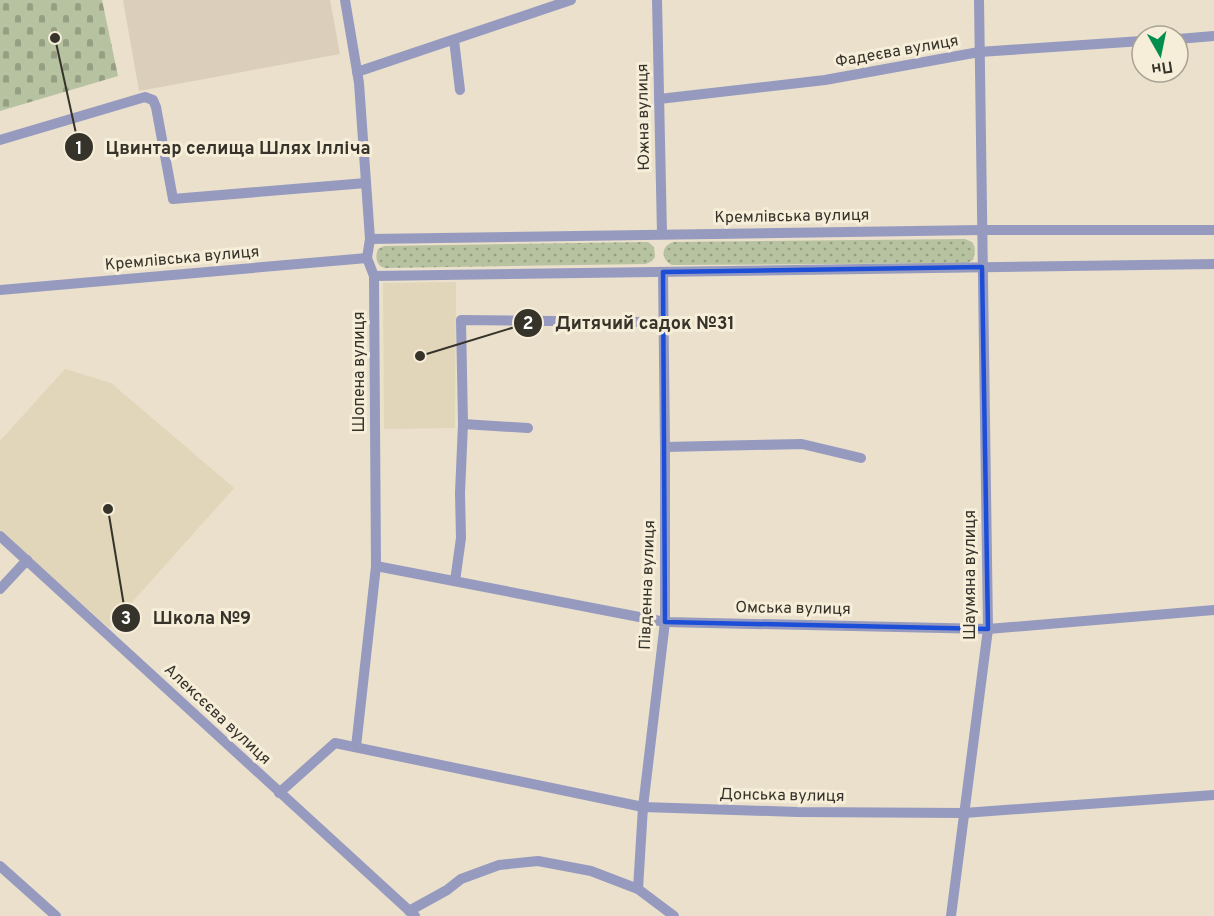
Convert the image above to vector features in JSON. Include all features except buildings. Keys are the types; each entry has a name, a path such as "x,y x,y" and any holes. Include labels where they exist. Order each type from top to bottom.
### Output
{"street":[{"name":"Шопена вулиця","path":"345,0 357,72 370,238 367,258 374,276 376,566 356,747"},
{"path":"357,72 571,0"},
{"name":"Южна вулиця","path":"657,0 662,234"},
{"path":"979,0 982,230"},
{"path":"1190,38 1214,36"},
{"path":"454,40 460,90"},
{"name":"Фадеєва вулиця","path":"659,99 825,80 979,52 1130,42"},
{"path":"0,140 146,97 153,100 156,107 173,199 366,183"},
{"name":"Кремлівська вулиця","path":"370,238 982,230 1214,230"},
{"name":"Шаумяна вулиця","path":"951,916 988,629 982,230"},
{"name":"Кремлівська вулиця","path":"0,290 367,258"},
{"path":"374,276 1214,264"},
{"name":"Південна вулиця","path":"638,889 643,807 665,622 663,272"},
{"path":"455,581 461,538 463,424 461,320 642,322"},
{"path":"463,424 528,428"},
{"path":"665,447 802,444 861,458"},
{"name":"Алексєєва вулиця","path":"0,536 412,913"},
{"path":"0,589 27,560"},
{"name":"Омська вулиця","path":"376,566 665,622 988,629 1214,610"},
{"name":"Донська вулиця","path":"279,793 335,742 643,807 797,812 964,813 1214,795"},
{"path":"412,913 461,879 499,865 538,861 591,871 638,889 674,916"},
{"path":"0,866 56,916"}],"highlighted area":[{"path":"982,267 988,629 665,622 663,272"}],"shaded area":[{"path":"123,0 330,0 340,54 139,91"},
{"path":"456,282 455,428 384,429 383,283"},
{"path":"65,369 111,383 234,488 109,628 0,530 0,441"}],"green space":[{"path":"0,0 102,0 118,76 0,111"},
{"path":"965,239 972,242 975,248 973,260 967,263 672,265 664,256 664,249 674,242"},
{"path":"648,242 654,247 655,257 646,264 385,268 378,263 377,258 378,249 384,246"}],"place":[{"name":"Цвинтар селища Шлях Ілліча","path":"55,38"},
{"name":"Дитячий садок №31","path":"420,356"},
{"name":"Школа №9","path":"108,509"}]}
